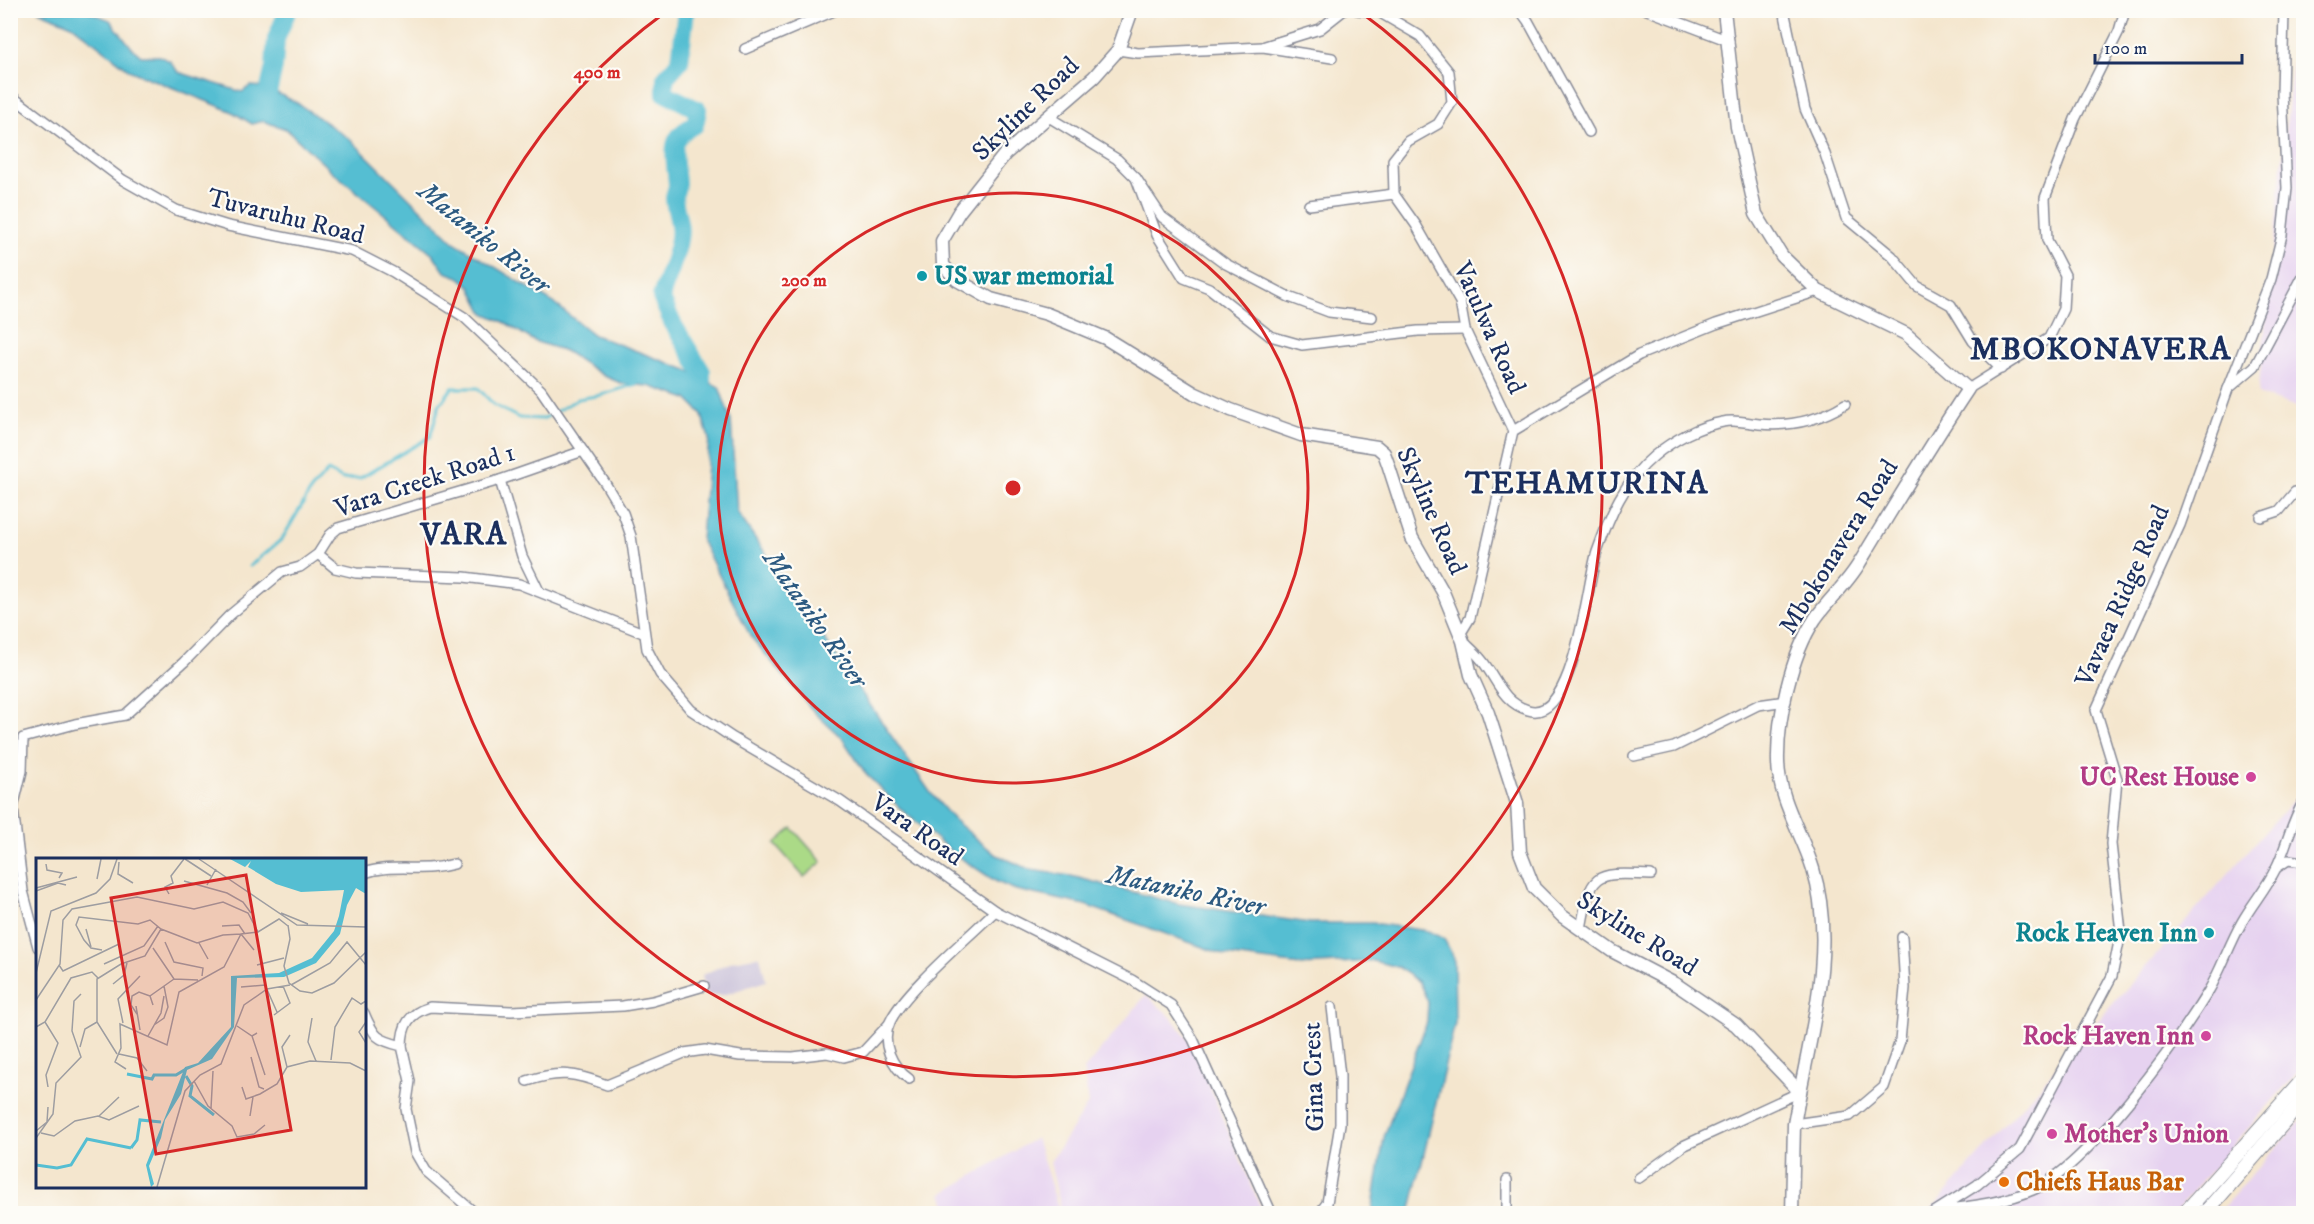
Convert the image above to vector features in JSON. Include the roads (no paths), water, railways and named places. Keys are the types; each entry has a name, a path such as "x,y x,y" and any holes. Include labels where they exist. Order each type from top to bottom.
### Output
{"main road":[{"path":"2184,1214 2304,1079"},
{"path":"2204,1214 2304,1099"}],"street":[{"path":"745,49 836,10"},
{"name":"Skyline Road","path":"1132,10 1118,50 1094,77 1005,154 959,212 942,242 940,257 946,270 957,280 991,299 1047,314 1105,338 1194,393 1231,410 1301,435 1377,447 1388,464 1412,538 1443,592 1461,638 1471,675 1488,712 1517,803 1521,852 1527,875 1543,899 1581,929 1612,951 1677,985 1736,1025 1800,1092"},
{"path":"1118,50 1138,53 1263,46 1320,30 1344,10"},
{"path":"1309,205 1394,194 1393,160 1408,141 1438,124 1452,102 1449,72 1420,36 1379,12 1358,10"},
{"path":"1520,10 1589,132"},
{"path":"1647,10 1729,41"},
{"path":"1724,10 1737,127 1756,214 1782,256 1818,291 1906,334 1968,389 2049,338 2063,309 2065,275 2047,240 2045,198 2075,119 2119,31 2125,10"},
{"path":"1784,10 1805,109 1824,154 1846,218 1892,256 1917,286 1951,305 1973,341 2001,369"},
{"name":"Vavaea Ridge Road","path":"1934,1212 1977,1185 2020,1149 2112,976 2121,932 2111,844 2117,779 2096,710 2180,525 2228,389 2263,304 2282,235 2287,188 2282,94 2284,10"},
{"path":"1263,46 1332,58"},
{"name":"Tuvaruhu Road","path":"10,95 123,180 176,210 228,226 352,251 393,272 464,317 541,390 583,451"},
{"path":"1047,116 1117,159 1136,178 1162,217 1226,264 1289,297 1329,312 1372,317"},
{"path":"1136,178 1157,235 1184,278 1209,288 1270,336 1302,345 1418,331 1465,330"},
{"name":"Vatulwa Road","path":"1394,194 1416,225 1460,302 1465,330 1513,431"},
{"path":"2228,389 2255,366 2304,274"},
{"path":"1818,291 1716,324 1639,355 1513,431 1470,618 1461,638 1481,659 1505,696 1512,702 1534,712 1550,706 1564,686 1572,667 1600,545 1619,498 1634,474 1675,440 1708,426 1724,421 1774,425 1807,422 1827,416 1845,404"},
{"name":"Mbokonavera Road","path":"1800,1092 1818,1001 1823,928 1814,870 1780,783 1778,760 1786,701 1800,646 1815,619 1859,564 1900,493 1968,389"},
{"name":"Vara Creek Road 1","path":"36,940 23,891 13,808 22,771 23,738 75,724 125,715 184,662 230,615 282,573 300,567 318,554 330,535 338,528 500,480 583,451"},
{"name":"Vara Road","path":"583,451 623,513 631,536 647,649 660,674 691,710 733,738 840,801 995,911 1132,980 1171,1005 1193,1039 1272,1214"},
{"path":"500,480 522,556 539,591"},
{"path":"2261,517 2279,511 2295,492 2304,493"},
{"path":"318,554 335,568 356,573 464,577 519,584 643,633"},
{"path":"1634,756 1674,747 1758,705 1786,701"},
{"path":"1934,1212 1988,1204 2036,1188 2084,1153 2183,1030 2209,990 2242,922 2276,868 2296,814 2304,801"},
{"path":"2276,868 2288,860 2304,861"},
{"path":"366,873 385,868 438,869 454,864"},
{"path":"1581,929 1587,894 1597,879 1609,873 1651,875"},
{"path":"527,1081 552,1072 580,1075 607,1085 684,1053 705,1050 740,1056 793,1057 827,1053 844,1058 863,1052 889,1024 900,1005 995,911"},
{"path":"1794,1124 1850,1116 1884,1087 1900,1041 1905,988 1902,937"},
{"path":"476,1214 426,1171 415,1152 406,1109 410,1081 402,1046 402,1034 407,1021 418,1011 429,1007 512,1011 564,1006 623,1006 653,1001 705,986"},
{"name":"Gina Crest","path":"1320,1214 1327,1203 1340,1124 1340,1076 1332,1007"},
{"path":"366,1018 371,1031 378,1039 402,1046"},
{"path":"889,1024 887,1043 890,1056 897,1071 909,1079"},
{"path":"1792,1214 1794,1124 1800,1092"},
{"path":"1639,1178 1683,1146 1800,1092"},
{"path":"1507,1180 1507,1214"}],"water":[{"path":"38,11 87,11 110,20 141,56 159,56 170,61 178,72 242,92 250,86 265,87 297,103 351,140 454,242 554,303 594,335 687,370 719,387 731,420 737,512 930,792 953,819 995,854 1031,870 1071,876 1179,904 1310,923 1372,923 1428,931 1444,939 1454,958 1455,1023 1410,1213 1372,1213 1384,1137 1427,1022 1428,1002 1419,982 1398,967 1373,961 1300,965 1225,955 1085,905 1016,890 997,882 957,856 904,812 866,774 842,738 815,713 751,637 701,540 709,438 701,413 687,399 649,386 623,384 604,376 565,351 534,341 506,323 484,313 470,286 459,277 445,272 433,254 329,169 286,129 263,121 252,124 231,111 131,71 72,25"}],"waterway":[{"path":"268,93 274,67 276,39 288,10"},
{"path":"686,10 680,61 665,78 665,93 698,110 695,125 679,136 674,150 677,185 674,198 680,234 676,254 661,297 673,324 702,372 702,392"},
{"path":"250,566 282,539 311,490 328,471 343,479 360,478 430,437 439,406 452,388 478,388 494,405 519,418 543,419 578,399 601,395 636,384"}],"place":[{"name":"US war memorial","path":"922,276"},
{"name":"UC Rest House","path":"2251,777"},
{"name":"Rock Heaven Inn","path":"2209,933"},
{"name":"Rock Haven Inn","path":"2206,1036"},
{"name":"Mother’s Union","path":"2052,1134"},
{"name":"Chiefs Haus Bar","path":"2004,1182"}],"district":[{"name":"MBOKONAVERA","path":"2101,350"},
{"name":"TEHAMURINA","path":"1587,484"},
{"name":"VARA","path":"464,535"}],"water label":[{"name":"Mataniko River","path":"484,238"},
{"name":"Mataniko River","path":"815,619"},
{"name":"Mataniko River","path":"1186,891"}]}
